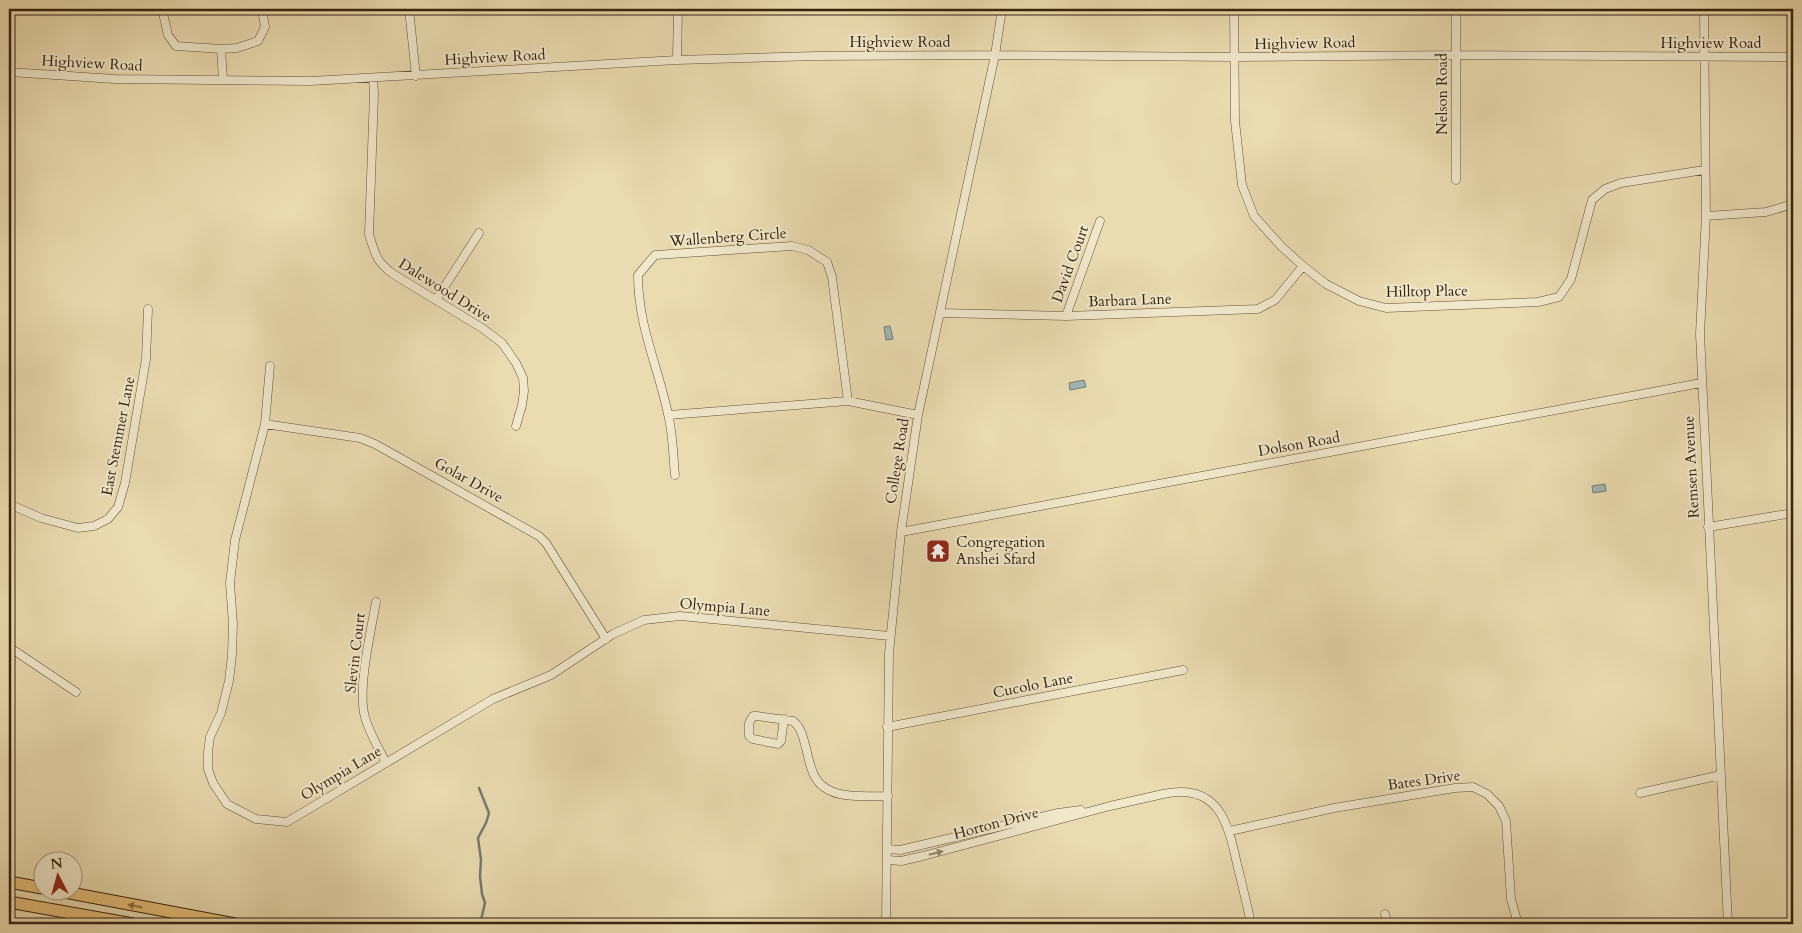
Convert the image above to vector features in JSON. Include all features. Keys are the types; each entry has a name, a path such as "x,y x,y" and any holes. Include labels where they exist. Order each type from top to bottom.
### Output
{"highway":[{"path":"9,882 32,886"},
{"path":"82,895 235,924"},
{"path":"9,902 133,924"}],"street":[{"path":"162,9 168,35 176,46 221,48 237,48 258,41 265,27 262,9"},
{"path":"409,9 416,76"},
{"path":"677,60 678,9"},
{"name":"College Road","path":"886,924 888,860 887,726 890,636 901,532 918,415 995,55 1002,9"},
{"name":"Hilltop Place","path":"1234,9 1236,120 1242,185 1254,216 1303,266 1326,284 1359,301 1386,308 1538,302 1559,297 1571,279 1592,200 1605,189 1621,183 1704,170"},
{"name":"Nelson Road","path":"1456,9 1456,180"},
{"name":"Remsen Avenue","path":"1704,9 1704,170 1706,216 1700,334 1728,924"},
{"path":"221,48 223,80"},
{"name":"Highview Road","path":"9,72 115,79 311,81 677,60 817,56 995,55 1235,58 1456,55 1793,57"},
{"name":"Dalewood Drive","path":"373,78 369,234 373,249 380,263 393,274 482,328 502,343 516,363 523,378 522,405 516,426"},
{"path":"1706,216 1766,212 1793,204"},
{"name":"David Court","path":"1066,316 1100,221"},
{"path":"436,300 479,233"},
{"name":"Wallenberg Circle","path":"669,415 643,322 638,286 638,275 645,265 655,255 665,254 792,246 808,250 827,262 832,277 848,402"},
{"name":"Barbara Lane","path":"940,313 1066,316 1258,309 1275,300 1303,266"},
{"name":"East Stemmer Lane","path":"9,504 41,518 78,528 94,526 108,519 118,507 146,359 148,308"},
{"name":"Olympia Lane","path":"270,366 265,424 235,540 230,583 233,624 229,681 221,713 210,737 208,752 208,769 213,783 227,804 256,819 286,822 493,699 551,675 606,639 644,620 680,616 890,636"},
{"name":"Dolson Road","path":"901,532 1702,383"},
{"path":"675,476 669,415 848,402 918,415"},
{"name":"Golar Drive","path":"265,424 360,438 375,444 539,536 546,543 606,639"},
{"path":"1708,527 1793,513"},
{"name":"Slevin Court","path":"376,602 365,665 363,702 364,716 386,763"},
{"path":"9,647 76,692"},
{"name":"Cucolo Lane","path":"887,726 1183,670"},
{"path":"784,719 781,741 778,744 754,739 749,736 749,723 753,716 784,719 793,720 799,726 813,773 824,786 834,792 847,796 888,796"},
{"path":"1640,793 1721,775"},
{"name":"Bates Drive","path":"1230,831 1334,808 1455,788 1474,787 1487,794 1499,806 1506,821 1511,899 1518,924"},
{"name":"Horton Drive","path":"888,860 901,861 923,856 1110,806 1172,792 1193,793 1211,802 1222,814 1230,831 1251,924"},
{"name":"Horton Drive","path":"888,849 900,850 1058,813 1110,806"},
{"path":"1385,914 1388,924"}],"water":[{"path":"890,326 893,339 886,340 884,327"},
{"path":"1084,380 1086,387 1070,390 1069,383"},
{"path":"1605,484 1606,491 1593,493 1592,486"}],"waterway":[{"path":"479,788 489,813 478,838 481,860 480,876 485,903 480,924"}],"place":[{"name":"Congregation Anshei Sfard","path":"938,551"}]}
